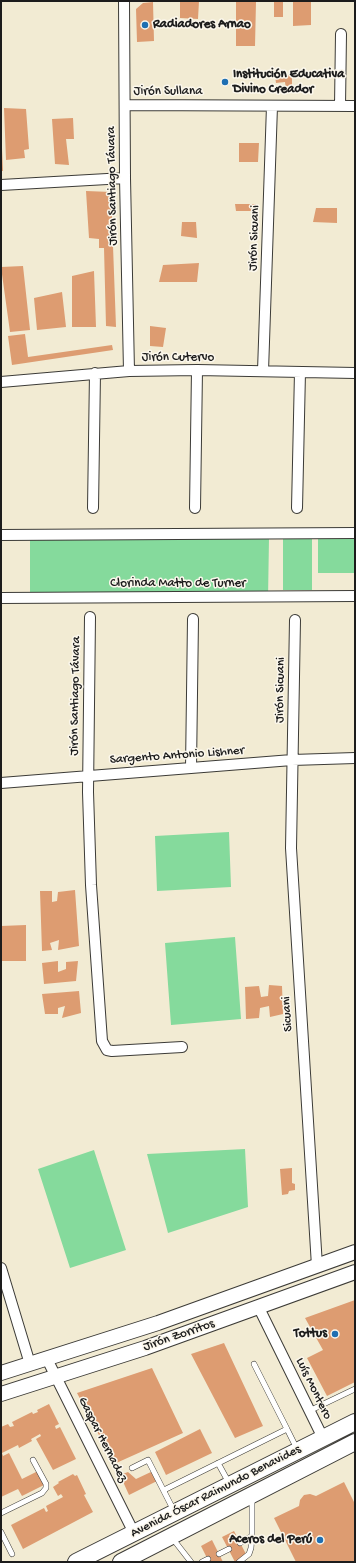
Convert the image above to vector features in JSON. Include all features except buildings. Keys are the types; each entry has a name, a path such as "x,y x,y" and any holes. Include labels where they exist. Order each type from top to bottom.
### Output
{"main road":[{"name":"Jirón Zorritos","path":"1,1373 158,1323 355,1252"},
{"name":"Jirón Zorritos","path":"1,1394 145,1348 355,1272"},
{"name":"Avenida Óscar Raimundo Benavides","path":"76,1562 355,1422"},
{"name":"Avenida Óscar Raimundo Benavides","path":"121,1562 144,1557 172,1536 355,1442"}],"street":[{"name":"Jirón Santiago Távara","path":"124,1 129,371"},
{"path":"340,106 341,34"},
{"name":"Jirón Sullana","path":"125,105 355,106"},
{"name":"Jirón Sicuani","path":"263,371 272,106"},
{"path":"1,185 126,178"},
{"path":"195,508 197,370"},
{"name":"Jirón Cutervo","path":"1,382 129,371 197,370 355,373"},
{"path":"297,508 300,372"},
{"path":"93,508 95,373"},
{"path":"1,535 355,533"},
{"name":"Clorinda Matto de Turner","path":"1,598 355,596"},
{"name":"Jirón Santiago Távara","path":"90,617 87,775 91,885 102,1042 107,1050 112,1051 182,1047"},
{"path":"191,768 193,619"},
{"name":"Jirón Sicuani","path":"292,760 295,620"},
{"name":"Sargento Antonio Lishner","path":"1,783 292,760 355,758"},
{"name":"Sicuani","path":"292,760 291,848 317,1266"},
{"path":"1,1268 30,1364"},
{"name":"Luís Montero","path":"259,1308 323,1438"},
{"name":"Gaspar Hernadez","path":"47,1359 134,1533"}],"lane":[{"path":"254,1364 298,1451"},
{"path":"309,1411 355,1388"},
{"path":"164,1490 287,1428"},
{"path":"1,1513 42,1493 46,1488 46,1484 34,1460"},
{"path":"132,1468 148,1460 175,1513"},
{"path":"218,1463 230,1485"},
{"path":"239,1562 249,1554 252,1548 252,1495"},
{"path":"1,1532 12,1554"},
{"path":"172,1536 190,1562"},
{"path":"240,1543 252,1536"},
{"path":"219,1554 229,1549"}],"green space":[{"path":"30,538 269,538 268,599 30,601"},
{"path":"283,538 312,538 312,590 283,590"},
{"path":"318,538 355,538 355,573 318,573"},
{"path":"229,832 231,887 157,891 155,836"},
{"path":"235,937 241,1019 171,1025 165,943"},
{"path":"245,1149 248,1207 168,1233 147,1154"},
{"path":"94,1150 126,1250 70,1268 38,1169"}],"place":[{"name":"Radiadores Arnao","path":"145,25"},
{"name":"Institución Educativa Divino Creador","path":"225,82"},
{"name":"Tottus","path":"335,1334"},
{"name":"Aceros del Perú","path":"320,1540"}]}
